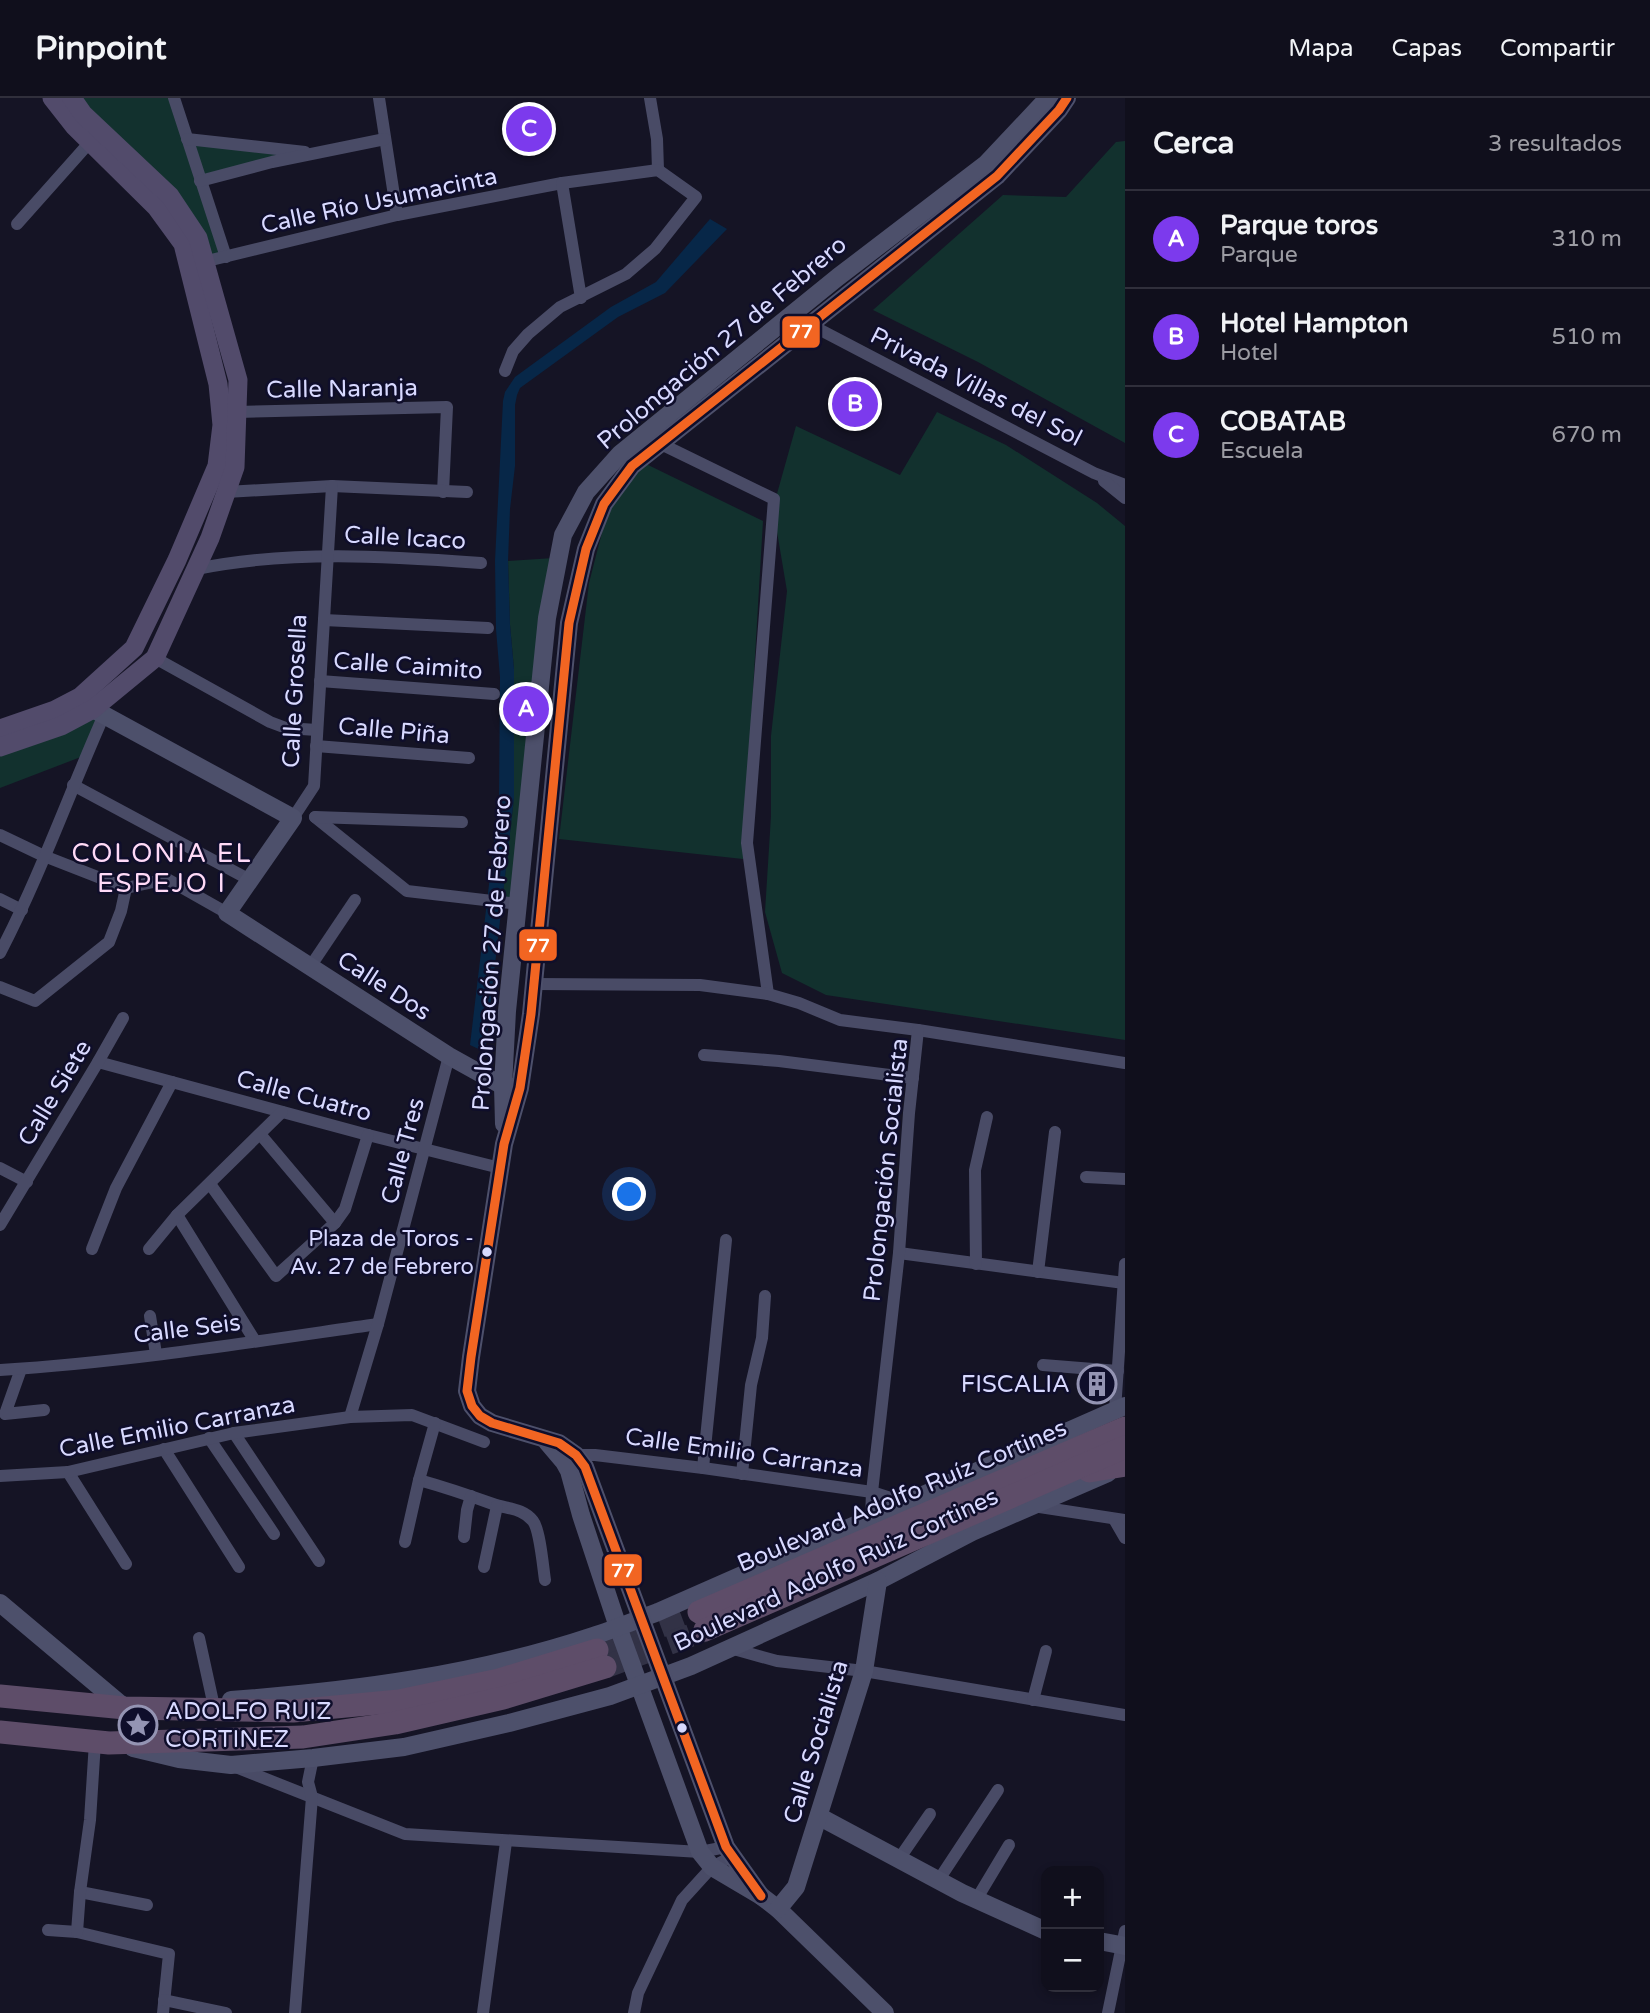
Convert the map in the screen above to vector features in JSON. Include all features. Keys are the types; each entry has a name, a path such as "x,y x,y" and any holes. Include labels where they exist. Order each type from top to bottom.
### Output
{"highway":[{"name":"Boulevard Adolfo Ruíz Cortines","path":"1055,1469 1123,1414"},
{"name":"Boulevard Adolfo Ruíz Cortines","path":"702,1621 1055,1469 1125,1447"},
{"path":"1055,1469 1125,1465"},
{"path":"0,1696 125,1708 293,1711 399,1701 601,1659 503,1698 395,1723 303,1737 102,1742 0,1732"}],"main road":[{"path":"0,747 61,726 93,707 155,657 197,569 235,467 238,380 197,263 156,208 90,142 52,98"},
{"path":"72,98 83,114 170,196 198,238 197,263 218,384 222,425 217,466 177,560 134,648 93,707"},
{"name":"Prolongación 27 de Febrero","path":"512,1087 507,1011 547,618 563,535 586,492 620,454 665,417 848,269 986,164 1048,98"},
{"name":"Prolongación 27 de Febrero","path":"570,1459 546,1440 492,1423 480,1416 472,1406 467,1391 512,1087 534,984 569,623 586,549 604,504 632,466 997,176 1067,98"},
{"path":"0,729 55,710 93,707 296,813"},
{"name":"Calle Grosella","path":"227,913 296,813"},
{"name":"Calle Dos","path":"227,913 449,1056 512,1087"},
{"name":"Boulevard Adolfo Ruiz Cortines","path":"170,1707 311,1695 408,1681 591,1637 1123,1414"},
{"path":"761,1896 730,1852 662,1678 585,1467 570,1459 569,1471 580,1515 700,1852 712,1867 778,1909 885,2013"},
{"name":"Boulevard Adolfo Ruiz Cortines","path":"102,1742 179,1759 231,1766 404,1747 610,1696 662,1678 730,1648 878,1581 972,1532 1125,1465"},
{"name":"Calle Socialista","path":"778,1909 796,1887 820,1817 864,1671 878,1581"},
{"path":"0,1603 125,1708"},
{"path":"820,1817 938,1881 1042,1929"},
{"path":"1104,1941 1124,1941"}],"street":[{"path":"174,98 226,257"},
{"path":"379,98 397,215"},
{"path":"505,371 513,351 528,334 560,307 626,274 655,249 696,197 658,170 657,139 650,98"},
{"path":"187,139 319,153"},
{"path":"200,181 272,162 385,139"},
{"path":"17,224 90,142"},
{"name":"Calle Río Usumacinta","path":"197,263 397,215 562,183 658,170"},
{"path":"562,183 581,298"},
{"name":"Privada Villas del Sol","path":"810,324 1094,473 1125,485"},
{"name":"Calle Naranja","path":"237,412 447,407 443,492"},
{"path":"659,443 774,499 747,843 768,994"},
{"path":"1094,473 1125,499"},
{"path":"226,492 332,486 467,492"},
{"name":"Calle Grosella","path":"296,813 314,786 332,486"},
{"name":"Calle Icaco","path":"197,569 230,562 366,555 481,563"},
{"path":"324,620 488,628"},
{"path":"155,657 270,722 286,728 317,730"},
{"name":"Calle Caimito","path":"320,681 494,694"},
{"path":"0,953 22,911 73,785 93,707"},
{"name":"Calle Piña","path":"316,746 469,758"},
{"path":"73,785 250,880"},
{"path":"296,813 315,817 462,822"},
{"path":"315,817 407,891 518,904"},
{"path":"0,835 44,856 126,888 167,879 227,913"},
{"path":"0,987 35,1001 94,956 109,942 121,911 126,888"},
{"path":"0,899 22,911"},
{"path":"310,967 355,900"},
{"path":"534,984 700,985 768,994 840,1020 918,1030"},
{"name":"Calle Siete","path":"0,1225 123,1018"},
{"name":"Prolongación Socialista","path":"871,1518 899,1253 918,1030 1125,1063"},
{"path":"704,1055 779,1061 913,1078"},
{"name":"Calle Tres","path":"350,1417 426,1149 449,1056"},
{"name":"Calle Cuatro","path":"98,1062 500,1168"},
{"path":"92,1249 116,1188 172,1082"},
{"path":"149,1249 177,1215 282,1112"},
{"path":"976,1264 975,1170 987,1117"},
{"path":"1038,1272 1055,1132"},
{"path":"260,1134 335,1223"},
{"path":"210,1184 276,1276 335,1223 345,1209 368,1135"},
{"path":"0,1168 27,1182"},
{"path":"1086,1177 1125,1180"},
{"path":"177,1215 255,1341"},
{"path":"703,1468 726,1240"},
{"path":"899,1253 1124,1283"},
{"path":"1123,1414 1118,1371 1125,1264"},
{"path":"743,1474 751,1385 762,1338 765,1296"},
{"path":"149,1316 156,1354"},
{"name":"Calle Seis","path":"0,1370 156,1354 378,1324"},
{"path":"1042,1365 1118,1371"},
{"path":"21,1369 5,1414 44,1410"},
{"name":"Calle Emilio Carranza","path":"0,1476 68,1472 234,1433 350,1417 412,1415 484,1442"},
{"path":"405,1542 435,1423"},
{"path":"234,1433 319,1561"},
{"path":"209,1438 274,1534"},
{"path":"164,1449 239,1567"},
{"name":"Calle Emilio Carranza","path":"570,1459 595,1455 703,1468 872,1492 906,1503"},
{"path":"68,1472 126,1564"},
{"path":"419,1480 497,1506 511,1508 535,1523 545,1580"},
{"path":"464,1537 471,1496"},
{"path":"484,1567 497,1506"},
{"path":"1032,1506 1120,1520 1125,1538"},
{"path":"198,1638 213,1702"},
{"path":"730,1648 777,1661 864,1671 1125,1715"},
{"path":"1033,1700 1046,1651"},
{"path":"77,1932 80,1892 102,1742"},
{"path":"295,2013 312,1797 307,1782 313,1758"},
{"path":"231,1766 405,1834 506,1842 730,1852"},
{"path":"938,1881 998,1790"},
{"path":"899,1859 930,1814"},
{"path":"482,2013 506,1842"},
{"path":"976,1899 1009,1845"},
{"path":"634,2013 638,1993 682,1899 730,1852"},
{"path":"80,1892 147,1905"},
{"path":"48,1930 77,1932 169,1954 164,2006 226,2013"},
{"path":"1108,2013 1124,1941"}],"green space":[{"path":"72,98 174,98 188,139 319,153 201,181 226,257 206,262"},
{"path":"1125,141 1125,443 978,362 873,310 1003,195 1066,197 1116,142"},
{"path":"937,412 1006,445 1097,503 1125,526 1125,1040 826,995 782,973 765,912 771,816 771,736 787,591 773,508 796,426 900,475"},
{"path":"642,462 763,521 743,859 559,839 589,583 608,509"},
{"path":"554,558 518,904 502,902 514,798 514,669 508,561"},
{"path":"104,715 86,755 0,788 0,747"}],"water":[{"path":"710,219 727,229 665,293 618,317 520,388 517,395 508,561 514,669 514,798 485,1052 470,1045 499,800 500,677 495,561 505,392 515,377 611,307 656,282"}],"tunnel":[{"path":"597,1650 699,1612"},
{"path":"605,1667 705,1630"}],"transit line":[{"name":"77","path":"761,1896 726,1847 585,1467 576,1455 559,1443 492,1423 480,1416 472,1406 467,1391 504,1144 520,1088 531,1014 569,623 586,549 604,504 632,466 997,176 1067,98"}],"place":[{"name":"COBATAB","path":"529,129"},
{"name":"Hotel Hampton","path":"855,404"},
{"name":"Parque toros","path":"526,709"},
{"name":"Plaza de Toros - Av. 27 de Febrero","path":"487,1252"},
{"name":"FISCALIA","path":"1097,1384"},
{"name":"ADOLFO RUIZ CORTINEZ","path":"138,1725"}],"district":[{"name":"COLONIA EL ESPEJO I","path":"162,868"}]}
